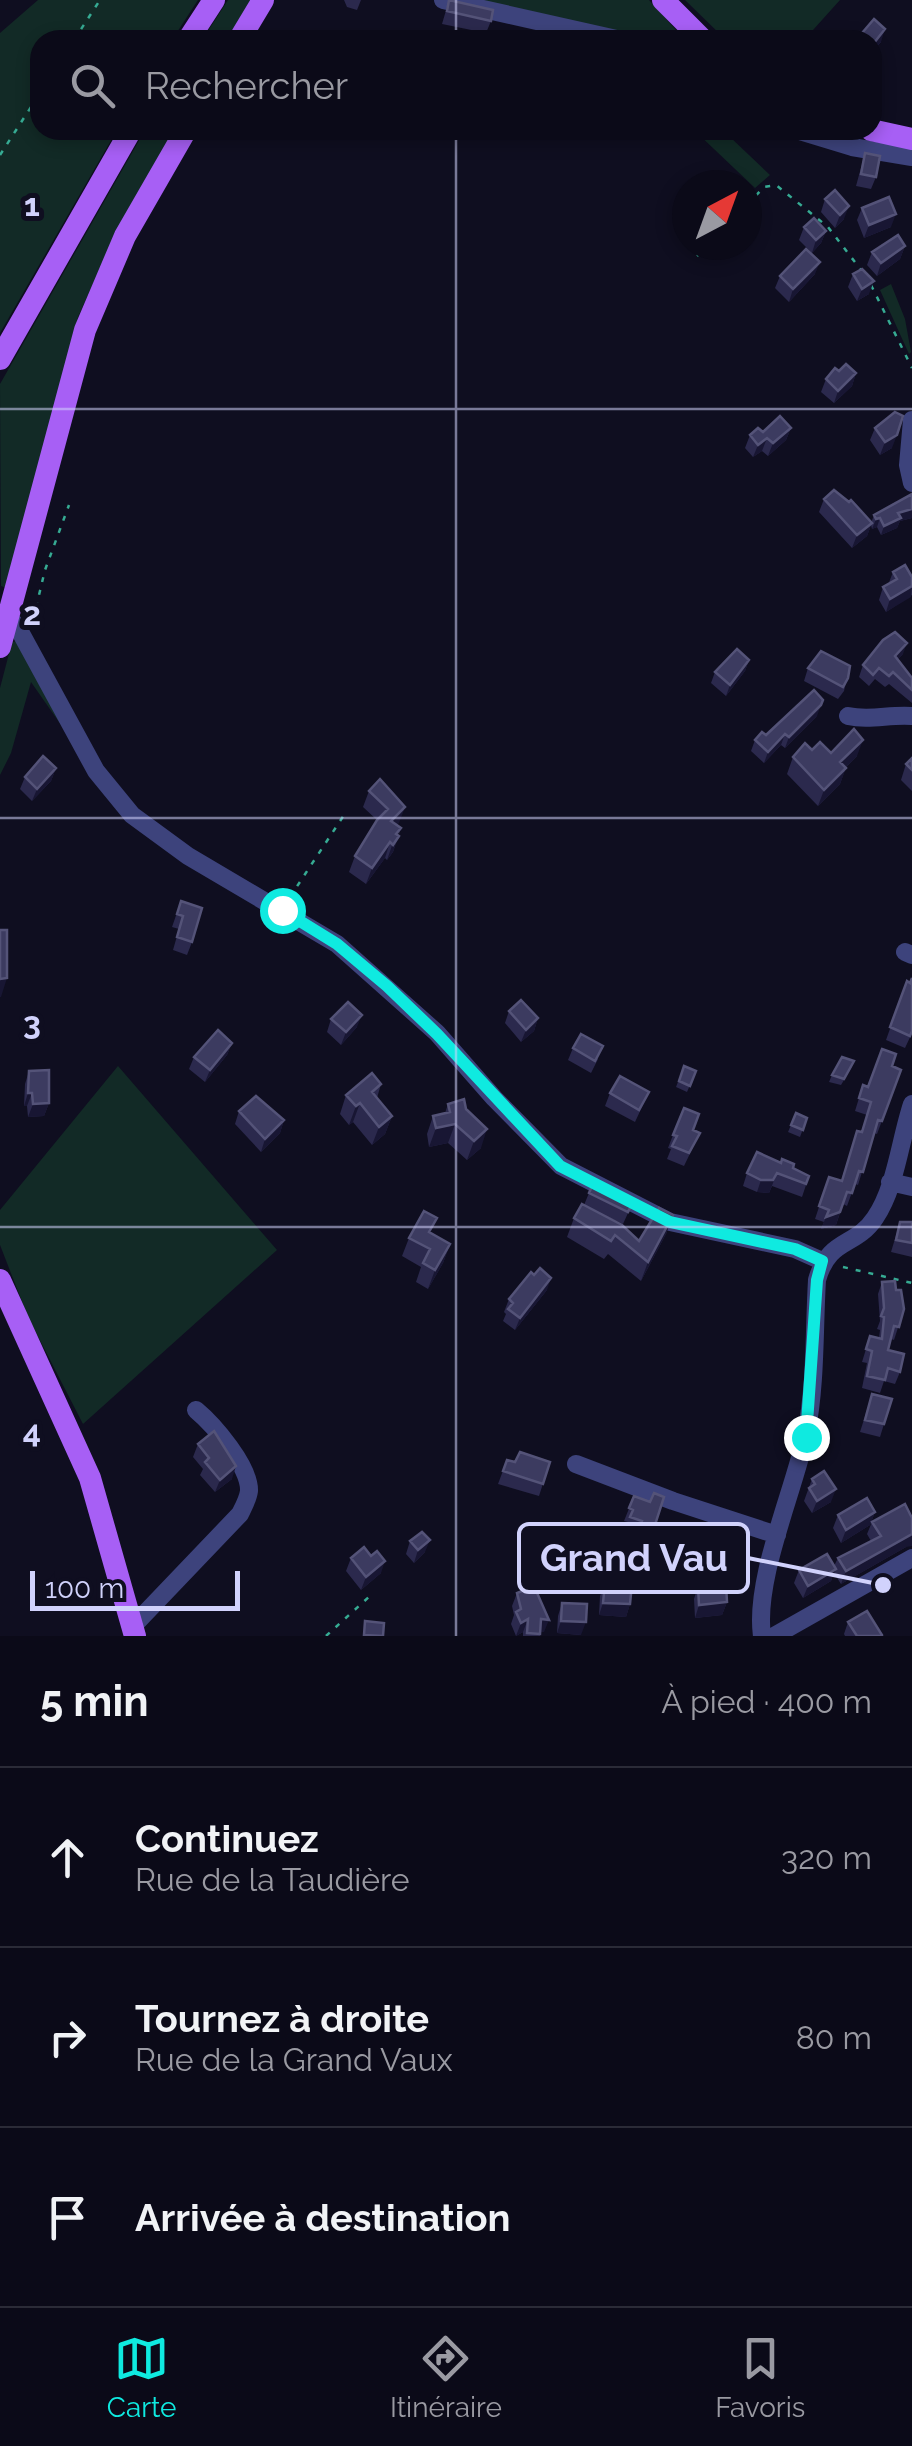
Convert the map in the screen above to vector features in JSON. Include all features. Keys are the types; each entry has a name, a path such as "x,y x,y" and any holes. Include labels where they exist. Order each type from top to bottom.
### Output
{"main road":[{"path":"194,30 214,0"},
{"path":"245,30 263,0"},
{"path":"663,0 693,30"},
{"path":"882,133 912,141"},
{"path":"0,359 125,140"},
{"path":"0,646 96,301 125,236 180,140"},
{"path":"0,1280 90,1478 134,1631"}],"street":[{"path":"443,0 576,30"},
{"path":"827,140 912,157"},
{"path":"912,420 908,465 912,482"},
{"path":"8,618 25,640 96,771 118,800 166,842 337,944 437,1034 560,1166 670,1222 795,1249 822,1261"},
{"path":"848,716 866,720 912,716"},
{"path":"762,1636 764,1602 777,1535 808,1422 817,1280 822,1261 832,1249 858,1235 874,1220 890,1182 912,1104"},
{"path":"890,1182 912,1187"},
{"path":"134,1631 240,1514 249,1495 241,1465 209,1421 196,1410"},
{"path":"576,1464 672,1502 777,1535"},
{"path":"774,1636 912,1558"}],"path":[{"path":"80,30 100,0"},
{"path":"0,155 30,108"},
{"path":"762,189 776,185 828,227 874,289 912,368"},
{"path":"25,640 36,615 50,553 70,506"},
{"path":"282,910 346,812"},
{"path":"822,1261 912,1283"},
{"path":"326,1636 371,1595"}],"green space":[{"path":"38,0 198,0 178,30 30,30 30,140 111,140 0,333 0,33"},
{"path":"228,0 252,0 234,30 208,30"},
{"path":"470,0 649,0 676,30 598,30"},
{"path":"685,0 840,0 813,30 716,30"},
{"path":"139,140 169,140 116,232 78,317 7,588 1,586 0,384"},
{"path":"705,140 733,140 770,175 762,182 762,170 736,170"},
{"path":"891,284 905,319 909,354 880,290"},
{"path":"17,641 61,725 31,682 11,753 0,775 0,688 12,642"},
{"path":"118,1066 277,1250 83,1424 28,1317 0,1245 0,1210"}],"building":[{"path":"449,0 493,10 491,21 447,11"},
{"path":"874,19 885,29 882,33 865,30"},
{"path":"865,153 880,156 876,177 861,174"},
{"path":"835,190 849,206 840,215 825,199"},
{"path":"889,197 896,214 869,225 862,208"},
{"path":"814,218 826,231 816,240 804,227"},
{"path":"898,235 905,246 881,263 872,252"},
{"path":"806,249 820,262 793,289 780,276"},
{"path":"862,269 874,281 862,289 853,274"},
{"path":"846,364 856,373 838,391 826,379 835,368 839,371"},
{"path":"895,412 903,416 897,435 885,442 875,428"},
{"path":"780,416 791,428 773,443 767,438 758,445 750,435 758,428 763,432"},
{"path":"834,490 851,500 872,523 857,535 824,499"},
{"path":"912,494 912,509 898,513 901,518 884,526 880,518 876,519 874,515"},
{"path":"905,565 912,586 890,599 883,587 897,579 893,572"},
{"path":"895,632 907,643 895,656 912,678 912,690 893,672 889,676 879,668 873,675 863,665 883,640"},
{"path":"737,649 749,660 730,685 715,672"},
{"path":"821,651 850,666 843,687 808,668"},
{"path":"814,690 823,700 821,705 789,737 785,734 768,752 755,740 762,732 766,735"},
{"path":"854,729 863,740 840,762 846,768 824,790 793,757 805,743 812,750 820,742 831,753"},
{"path":"43,756 56,768 37,789 25,777"},
{"path":"380,779 405,807 391,821 401,828 396,834 399,836 393,845 390,842 372,868 355,856 388,809 369,791"},
{"path":"181,901 202,908 192,942 177,937 183,916 177,914"},
{"path":"0,930 7,930 7,978 0,979"},
{"path":"912,978 910,1036 890,1027 907,981 910,983"},
{"path":"521,1000 538,1018 526,1030 509,1011"},
{"path":"348,1002 362,1015 346,1032 331,1019"},
{"path":"218,1030 232,1043 210,1070 194,1057"},
{"path":"581,1034 603,1046 595,1061 573,1048"},
{"path":"882,1049 896,1054 892,1066 901,1070 882,1121 878,1120 863,1172 859,1171 840,1212 826,1217 829,1210 819,1206 829,1177 842,1181 857,1131 862,1132 871,1102 859,1098 863,1085 868,1087"},
{"path":"842,1057 854,1061 844,1079 832,1075"},
{"path":"684,1066 696,1071 690,1086 679,1081"},
{"path":"49,1070 49,1103 33,1104 32,1093 28,1093 29,1071"},
{"path":"372,1073 381,1084 372,1092 392,1116 379,1127 360,1103 356,1106 346,1095"},
{"path":"620,1076 649,1092 639,1110 610,1093"},
{"path":"256,1096 284,1120 265,1139 239,1111"},
{"path":"464,1099 466,1109 487,1129 474,1141 455,1124 436,1128 433,1116 450,1112 448,1104"},
{"path":"684,1108 699,1114 693,1130 700,1133 689,1153 672,1146"},
{"path":"796,1113 807,1118 803,1130 791,1125"},
{"path":"757,1152 781,1163 782,1159 794,1164 793,1168 809,1176 806,1184 777,1173 773,1180 761,1180 747,1173"},
{"path":"594,1182 633,1202 628,1212 589,1193"},
{"path":"582,1204 622,1225 639,1241 659,1208 673,1215 648,1262 615,1235 611,1241 574,1218"},
{"path":"424,1211 437,1218 429,1232 450,1244 435,1270 423,1263 430,1249 409,1238"},
{"path":"900,1222 912,1222 912,1243 896,1240"},
{"path":"540,1268 551,1278 520,1318 508,1309 513,1303 509,1299 531,1272 534,1275"},
{"path":"895,1281 904,1309 899,1327 894,1326 888,1350 904,1354 900,1372 888,1368 885,1380 867,1376 872,1351 866,1349 870,1336 882,1339 882,1282"},
{"path":"872,1394 892,1399 884,1424 865,1420"},
{"path":"214,1431 236,1466 220,1480 205,1462 209,1458 198,1444"},
{"path":"520,1452 550,1462 543,1484 503,1471 507,1460 515,1462"},
{"path":"824,1471 836,1489 817,1501 809,1488 815,1484 812,1479"},
{"path":"654,1493 664,1497 654,1528 659,1530 654,1544 636,1537 642,1521 630,1517 633,1510 629,1508 634,1496 650,1502"},
{"path":"867,1498 875,1512 846,1530 838,1515"},
{"path":"905,1504 912,1518 912,1534 846,1571 838,1558 881,1536 872,1522"},
{"path":"422,1532 430,1540 418,1550 410,1541"},
{"path":"364,1547 371,1556 377,1551 385,1561 366,1577 351,1558"},
{"path":"827,1554 836,1569 808,1586 799,1570"},
{"path":"605,1583 632,1584 630,1604 603,1603"},
{"path":"726,1584 727,1602 699,1605 698,1586"},
{"path":"534,1586 549,1620 541,1619 540,1634 527,1633 528,1619 521,1623 516,1612 521,1609 517,1593"},
{"path":"562,1603 587,1604 586,1622 561,1621"},
{"path":"867,1611 881,1636 857,1636 848,1622"},
{"path":"365,1621 384,1623 383,1636 364,1635"}],"place":[{"name":"Grand Vau","path":"883,1585"}],"route":[{"path":"282,910 337,944 387,986 560,1166 670,1222 795,1249 822,1261 817,1280 806,1437"}]}
